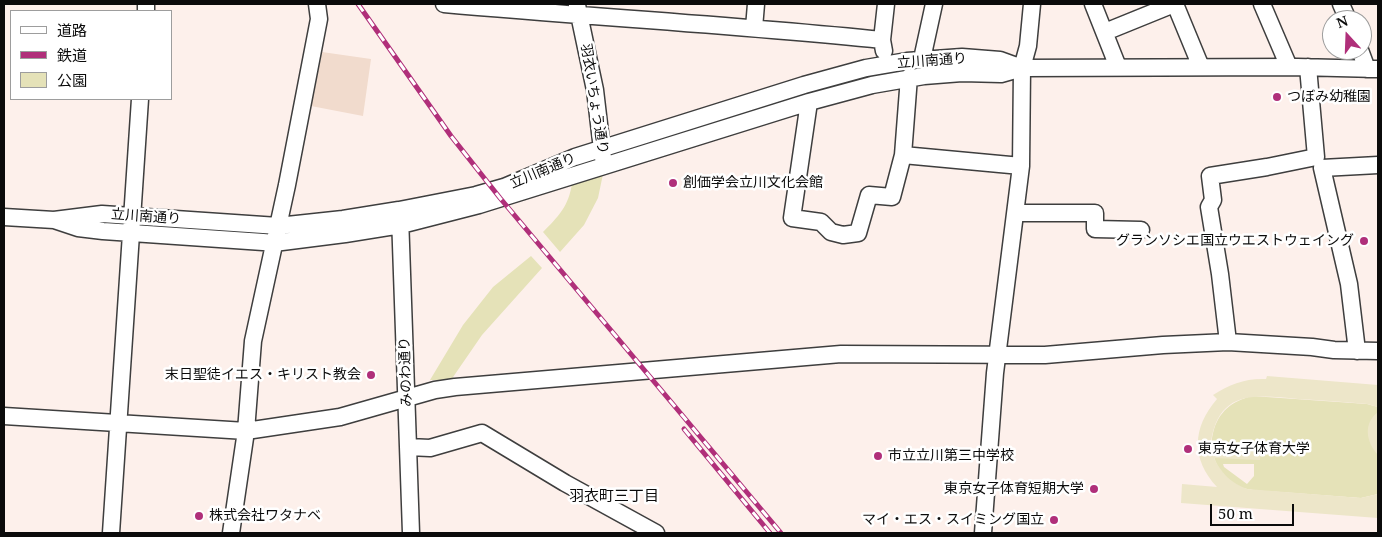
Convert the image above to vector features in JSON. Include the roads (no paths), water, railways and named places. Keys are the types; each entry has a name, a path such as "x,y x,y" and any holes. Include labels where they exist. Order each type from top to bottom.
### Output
{"street":[{"path":"231,533 246,431 253,340 278,226 319,19 316,4"},
{"path":"444,4 541,13 578,9 882,40"},
{"path":"754,28 756,4"},
{"path":"886,4 882,40 888,81"},
{"path":"922,59 934,4"},
{"path":"983,533 998,355 1021,166 1022,68 1028,46 1032,4"},
{"path":"1093,4 1118,67"},
{"path":"1105,32 1174,4 1201,67"},
{"path":"1262,4 1289,67"},
{"name":"羽衣いちょう通り","path":"578,9 595,90 604,166"},
{"name":"立川南通り","path":"54,220 78,228 274,242 345,234 504,187 575,156 848,72 922,59 962,57 1000,60 1022,68"},
{"path":"1228,342 1220,274 1209,207 1213,200 1210,176 1268,167 1316,156 1308,67"},
{"name":"立川南通り","path":"4,217 54,220 102,214 278,226 343,219 400,217 479,206 809,102 888,81 962,73 1001,74 1022,68 1308,67 1373,69"},
{"path":"809,102 792,218 821,222 832,232 843,235 858,233 869,195 892,197 903,155 909,78"},
{"path":"111,533 140,100"},
{"path":"903,155 1021,166"},
{"path":"1357,351 1349,284 1322,168 1378,165"},
{"path":"1016,213 1095,213 1095,229 1141,230"},
{"name":"みのわ通り","path":"400,217 411,533"},
{"path":"4,416 246,431 340,417 435,390 455,387 841,354 1045,355 1163,345 1228,342 1378,351"},
{"path":"408,447 430,448 482,433 656,533"}],"railway":[{"path":"358,4 451,136 500,198 781,533"},
{"path":"684,429 770,533"}],"place":[{"name":"つぼみ幼稚園","path":"1277,97"},
{"name":"創価学会立川文化会館","path":"673,183"},
{"name":"グランソシエ国立ウエストウェイング","path":"1364,241"},
{"name":"末日聖徒イエス・キリスト教会","path":"371,375"},
{"name":"東京女子体育大学","path":"1188,449"},
{"name":"市立立川第三中学校","path":"878,456"},
{"name":"東京女子体育短期大学","path":"1094,489"},
{"name":"株式会社ワタナベ","path":"199,516"},
{"name":"マイ・エス・スイミング国立","path":"1054,520"}],"district":[{"name":"羽衣町三丁目","path":"614,497"}]}
